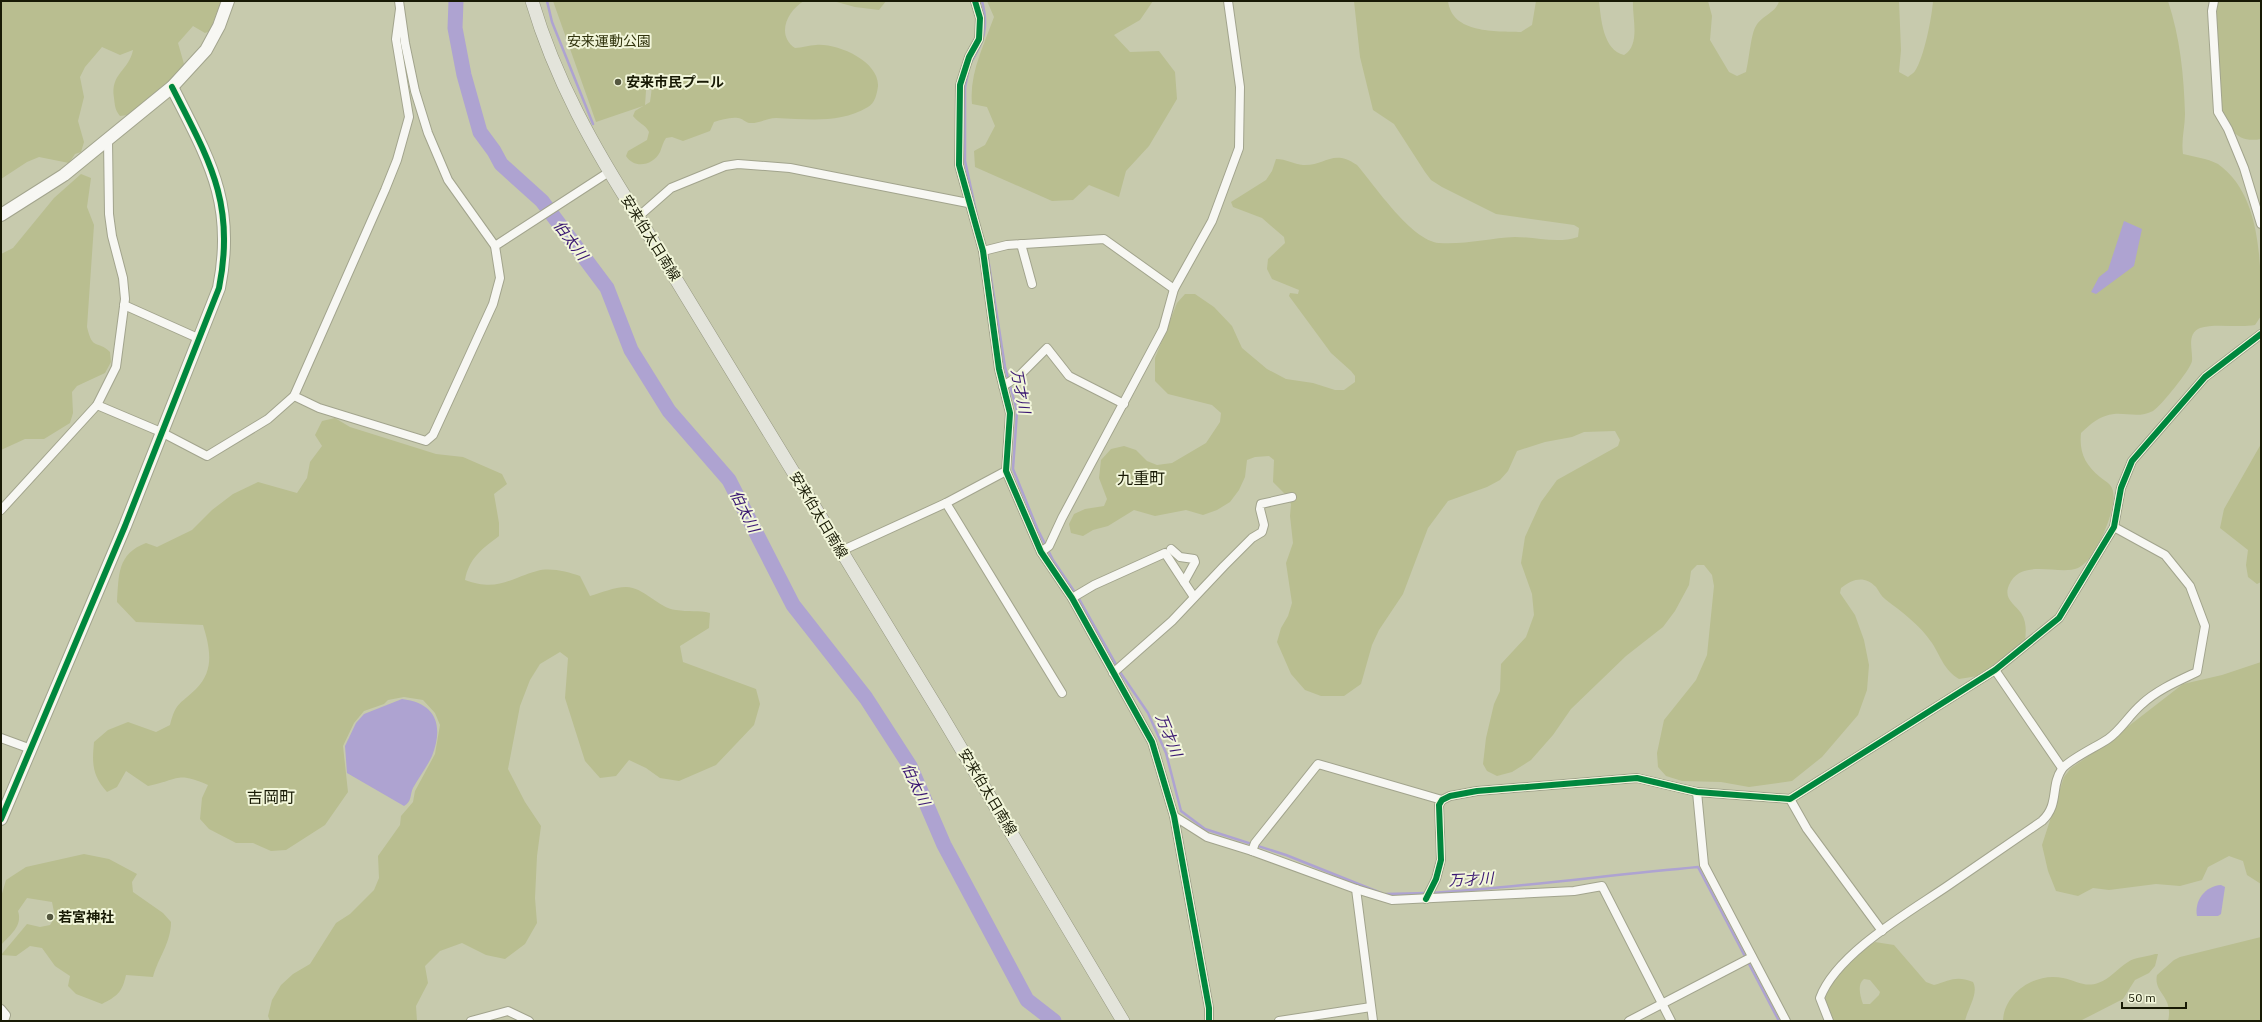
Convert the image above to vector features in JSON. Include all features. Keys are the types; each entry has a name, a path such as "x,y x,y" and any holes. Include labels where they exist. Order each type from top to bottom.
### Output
{"main road":[{"name":"安来伯太日南線","path":"532,1 555,68 609,172 638,216 1023,850 1124,1021"}],"street":[{"path":"1,215 64,175 172,87 206,50 219,26 228,1"},
{"path":"975,1 980,18 979,39 969,57 960,85 959,165 968,203 983,251 999,369 1008,383 1010,413 1006,471 1045,549 1076,596 1116,670 1152,742 1174,816 1209,1008 1209,1021"},
{"path":"1045,549 1163,329 1174,289 1212,221 1240,148 1240,87 1228,1"},
{"path":"2214,1 2212,11 2218,112 2228,129 2244,168 2261,224"},
{"path":"294,396 319,408 426,441 434,435 493,304 500,278 499,244 448,180 428,133 415,91 405,43 400,5"},
{"path":"97,405 161,432 207,456 268,419 294,396 385,190 397,160 409,117 396,39 400,5"},
{"path":"1,819 125,526 161,432 213,306 224,264 224,216 220,194 211,167 172,87"},
{"path":"1,510 97,405 116,367 124,305 123,278 112,236 109,214 108,140"},
{"path":"638,216 671,188 725,166 738,164 790,168 968,203"},
{"path":"499,244 609,172"},
{"path":"983,251 1007,245 1104,239 1174,289"},
{"path":"1021,244 1032,284"},
{"path":"124,305 200,339"},
{"path":"1429,894 1436,879 1441,860 1439,805 1442,800 1456,794 1637,778 1697,792 1790,799 1995,670 2059,618 2114,527 2121,488 2132,461 2205,377 2261,334"},
{"path":"1008,383 1048,348 1069,376 1124,404"},
{"path":"841,551 946,503 1006,471"},
{"path":"1116,670 1172,621 1252,538 1262,532 1264,525 1260,509 1261,504 1292,497"},
{"path":"946,503 1062,693"},
{"path":"1829,1021 1820,1002 1822,994 1848,959 1882,931 2042,821 2049,814 2053,806 2062,768 2119,730 2141,704 2197,672 2205,626 2190,586 2164,555 2114,527"},
{"path":"1171,549 1180,557 1194,559 1195,562 1184,582"},
{"path":"1076,596 1165,553 1194,597"},
{"path":"1995,670 2062,768"},
{"path":"1,738 31,749"},
{"path":"1254,847 1318,764 1442,800"},
{"path":"1697,792 1704,865 1748,959 1786,1021"},
{"path":"1790,799 1807,829 1882,931"},
{"path":"1174,816 1207,837 1254,847 1356,889 1392,900 1429,894 1574,891 1602,886 1671,1021"},
{"path":"1356,889 1373,1021"},
{"path":"1629,1021 1748,959"},
{"path":"1279,1021 1371,1007"},
{"path":"1,1009 6,1015 4,1021"},
{"path":"470,1021 508,1011 529,1021"}],"green space":[{"path":"1,1 221,1 210,31 205,33 193,26 178,43 184,64 177,74 128,115 120,116 117,112 114,90 117,77 128,63 133,50 120,55 102,47 85,67 80,77 84,97 78,121 84,142 81,152 75,154 69,163 39,157 27,162 1,179"},
{"name":"安来運動公園","path":"553,1 804,1 793,11 786,23 786,37 789,43 795,48 825,45 835,47 855,55 872,69 878,86 874,101 868,107 846,116 823,119 776,118 752,123 738,118 732,118 714,122 710,131 683,141 672,137 666,138 657,157 648,163 643,164 634,163 626,156 628,151 647,140 649,132 646,127 633,116 635,111 643,106 596,122","holes":["647,77 652,89 650,102 645,105"]},
{"path":"833,1 886,1 879,10 855,7"},
{"path":"987,1 1153,1 1140,20 1114,35 1130,52 1159,51 1175,72 1177,99 1149,146 1126,171 1119,197 1089,185 1073,200 1052,201 975,167 974,151 985,145 995,126 987,107 972,104 975,71 994,17"},
{"path":"1354,1 1448,1 1451,12 1458,20 1466,25 1488,30 1521,32 1532,25 1536,1 1599,1 1602,25 1607,40 1617,52 1624,55 1632,45 1634,38 1633,1 1708,1 1712,16 1710,40 1729,72 1737,76 1746,72 1754,29 1762,19 1775,8 1779,1 1899,1 1901,50 1899,72 1908,77 1915,71 1921,57 1929,27 1933,1 2168,1 2176,28 2184,85 2185,114 2182,144 2183,154 2205,159 2218,164 2232,177 2243,194 2251,212 2256,232 2259,254 2261,316 2255,325 2212,326 2200,328 2193,334 2191,343 2192,361 2190,365 2175,388 2157,408 2143,414 2114,414 2105,416 2092,423 2081,433 2081,446 2084,458 2090,468 2109,484 2113,490 2113,505 2104,532 2090,558 2078,568 2070,570 2031,569 2022,572 2015,577 2009,585 2008,594 2010,601 2021,613 2024,620 2026,631 2025,642 1978,676 1959,679 1950,672 1943,663 1927,636 1916,624 1884,598 1872,583 1863,580 1850,582 1841,588 1840,593 1855,615 1864,640 1869,665 1867,690 1858,715 1822,757 1792,781 1749,787 1721,782 1682,781 1666,776 1658,767 1657,753 1664,720 1696,680 1707,655 1714,586 1712,575 1704,565 1697,565 1691,571 1689,585 1675,611 1663,627 1626,656 1571,709 1553,735 1531,760 1512,772 1497,776 1487,771 1483,764 1486,738 1494,704 1500,691 1501,664 1526,637 1534,615 1532,594 1521,563 1525,537 1541,502 1557,480 1618,446 1620,440 1615,431 1584,432 1572,437 1545,442 1517,451 1508,471 1500,480 1487,487 1448,501 1428,528 1403,594 1379,630 1372,645 1361,684 1344,696 1321,696 1305,690 1291,674 1277,642 1281,628 1288,616 1292,603 1286,563 1293,543 1290,516 1291,504 1287,496 1273,482 1274,460 1269,456 1255,457 1247,460 1245,477 1239,490 1230,502 1217,510 1203,515 1186,510 1155,516 1134,510 1108,526 1093,530 1083,536 1071,533 1069,524 1074,514 1085,509 1104,506 1107,499 1099,478 1101,460 1111,449 1124,446 1136,450 1147,461 1157,465 1172,463 1206,443 1220,422 1221,413 1212,405 1168,394 1155,381 1155,358 1177,303 1185,294 1195,294 1214,307 1232,326 1242,348 1267,369 1286,379 1313,383 1335,390 1344,390 1355,382 1355,376 1331,353 1289,296 1290,293 1298,294 1299,290 1272,279 1267,269 1268,259 1285,243 1284,237 1262,218 1233,207 1231,202 1266,180 1272,171 1276,159 1303,165 1311,165 1335,158 1348,160 1357,165 1406,223 1428,240 1439,243 1458,243 1515,237 1562,240 1578,237 1579,228 1574,225 1496,214 1431,180 1394,124 1373,110 1360,57"},
{"path":"2215,1 2261,1 2261,139 2247,139 2236,134 2228,124 2223,112 2220,98"},
{"path":"81,174 91,178 87,207 94,225 87,327 91,340 106,348 110,352 111,362 105,373 77,386 72,392 73,413 70,423 44,439 25,439 1,450 1,254 13,248 54,198"},
{"path":"335,418 350,427 436,454 463,457 502,474 507,484 494,494 499,523 499,536 482,550 473,560 465,580 486,585 495,585 537,571 559,570 580,576 590,596 608,590 626,587 639,590 663,606 669,608 680,611 710,613 709,628 680,646 683,662 756,689 760,704 754,725 716,765 679,781 660,778 646,768 629,760 616,776 600,778 585,761 565,698 568,658 560,652 540,664 530,680 520,706 508,769 525,802 541,826 537,856 535,898 537,923 525,944 505,959 486,955 462,943 440,951 425,966 428,983 416,1006 417,1021 270,1021 268,1016 272,1000 281,985 293,974 310,964 336,923 350,914 374,890 379,878 378,856 400,825 401,816 413,802 415,791 435,754 440,725 435,713 423,700 404,697 388,700 384,704 364,711 354,723 343,746 348,792 325,825 286,850 271,851 253,843 236,843 209,829 200,819 202,798 208,785 189,778 178,778 148,786 126,771 117,787 107,792 98,780 93,763 94,742 108,730 128,722 156,732 170,725 174,711 202,682 208,666 209,650 203,625 136,622 117,602 119,574 125,559 130,553 146,543 157,547 192,530 212,510 233,494 258,482 297,493 307,478 310,462 322,446 315,435 322,421"},
{"path":"2261,444 2261,582 2257,584 2248,577 2246,565 2248,550 2220,528 2224,509"},
{"path":"2261,662 2261,884 2247,875 2243,861 2229,856 2208,867 2202,880 2180,886 2156,884 2109,890 2093,888 2078,896 2056,891 2048,871 2042,845 2064,777 2071,768 2099,749 2183,684 2222,675"},
{"path":"84,854 109,859 137,874 132,882 133,892 163,913 171,922 167,944 153,977 126,975 121,990 112,999 102,1004 76,994 68,986 70,976 55,966 42,948 30,946 16,956 1,955 27,924 40,927 50,925 55,917 52,902 27,898 18,911 19,921 15,930 1,945 1,897 6,880 26,867"},
{"path":"2261,937 2261,1021 2168,1021 2168,1006 2158,986 2157,975 2174,960 2180,957"},
{"path":"1875,942 1894,945 1926,982 1934,985 1957,979 1973,982 1975,986 1974,996 1965,1021 1831,1021 1825,1002 1827,992 1844,966","holes":["1864,979 1870,980 1880,992 1870,1004 1863,1004 1860,994 1860,984"]},
{"path":"2158,954 2155,966 2149,973 2135,980 2123,999 2080,1021 2003,1021 2009,1002 2023,987 2032,982 2042,978 2052,977 2063,978 2089,985 2098,983 2106,979 2131,960"}],"shaded area":[{"path":"2124,221 2142,229 2134,266 2096,294 2091,292 2099,277 2108,270"},
{"path":"402,699 414,701 423,705 430,711 437,725 436,745 432,756 413,788 407,804 404,806 347,773 345,746 356,723 364,714"},
{"path":"2221,885 2225,887 2221,914 2218,916 2197,916 2197,905 2202,895 2210,888"}],"waterway":[{"name":"伯太川","path":"456,1 455,28 464,75 480,132 494,151 501,164 542,201 607,288 631,350 669,411 729,480 793,605 866,698 910,766 944,845 1027,1000 1054,1021"},
{"path":"547,1 552,22 593,124"},
{"name":"万才川","path":"970,64 979,49 984,34 985,19 982,1"},
{"name":"万才川","path":"968,73 965,87 965,161 977,216"},
{"name":"万才川","path":"987,252 1005,367 1017,411 1013,469 1037,528 1053,560 1078,597 1122,675 1148,713 1166,753 1181,811 1205,829 1286,855 1381,893"},
{"name":"万才川","path":"1432,893 1499,888 1698,867 1779,1021"},
{"name":"万才川","path":"1386,894 1427,893"}],"cycle path":[{"path":"975,1 980,18 979,39 969,57 960,85 959,165 983,251 999,369 1010,413 1006,471 1041,552 1072,598 1152,742 1174,816 1209,1008 1209,1021"},
{"path":"1,819 125,526 219,288 223,258 224,231 216,183 208,160 172,87"},
{"path":"1426,899 1436,879 1441,860 1439,805 1442,800 1450,796 1477,791 1637,778 1697,792 1790,799 1995,670 2059,618 2114,527 2121,488 2132,461 2205,377 2261,334"}],"place":[{"name":"安来市民プール","path":"618,82"},
{"name":"若宮神社","path":"50,917"}],"district":[{"name":"九重町","path":"1141,478"},
{"name":"吉岡町","path":"271,797"}]}
